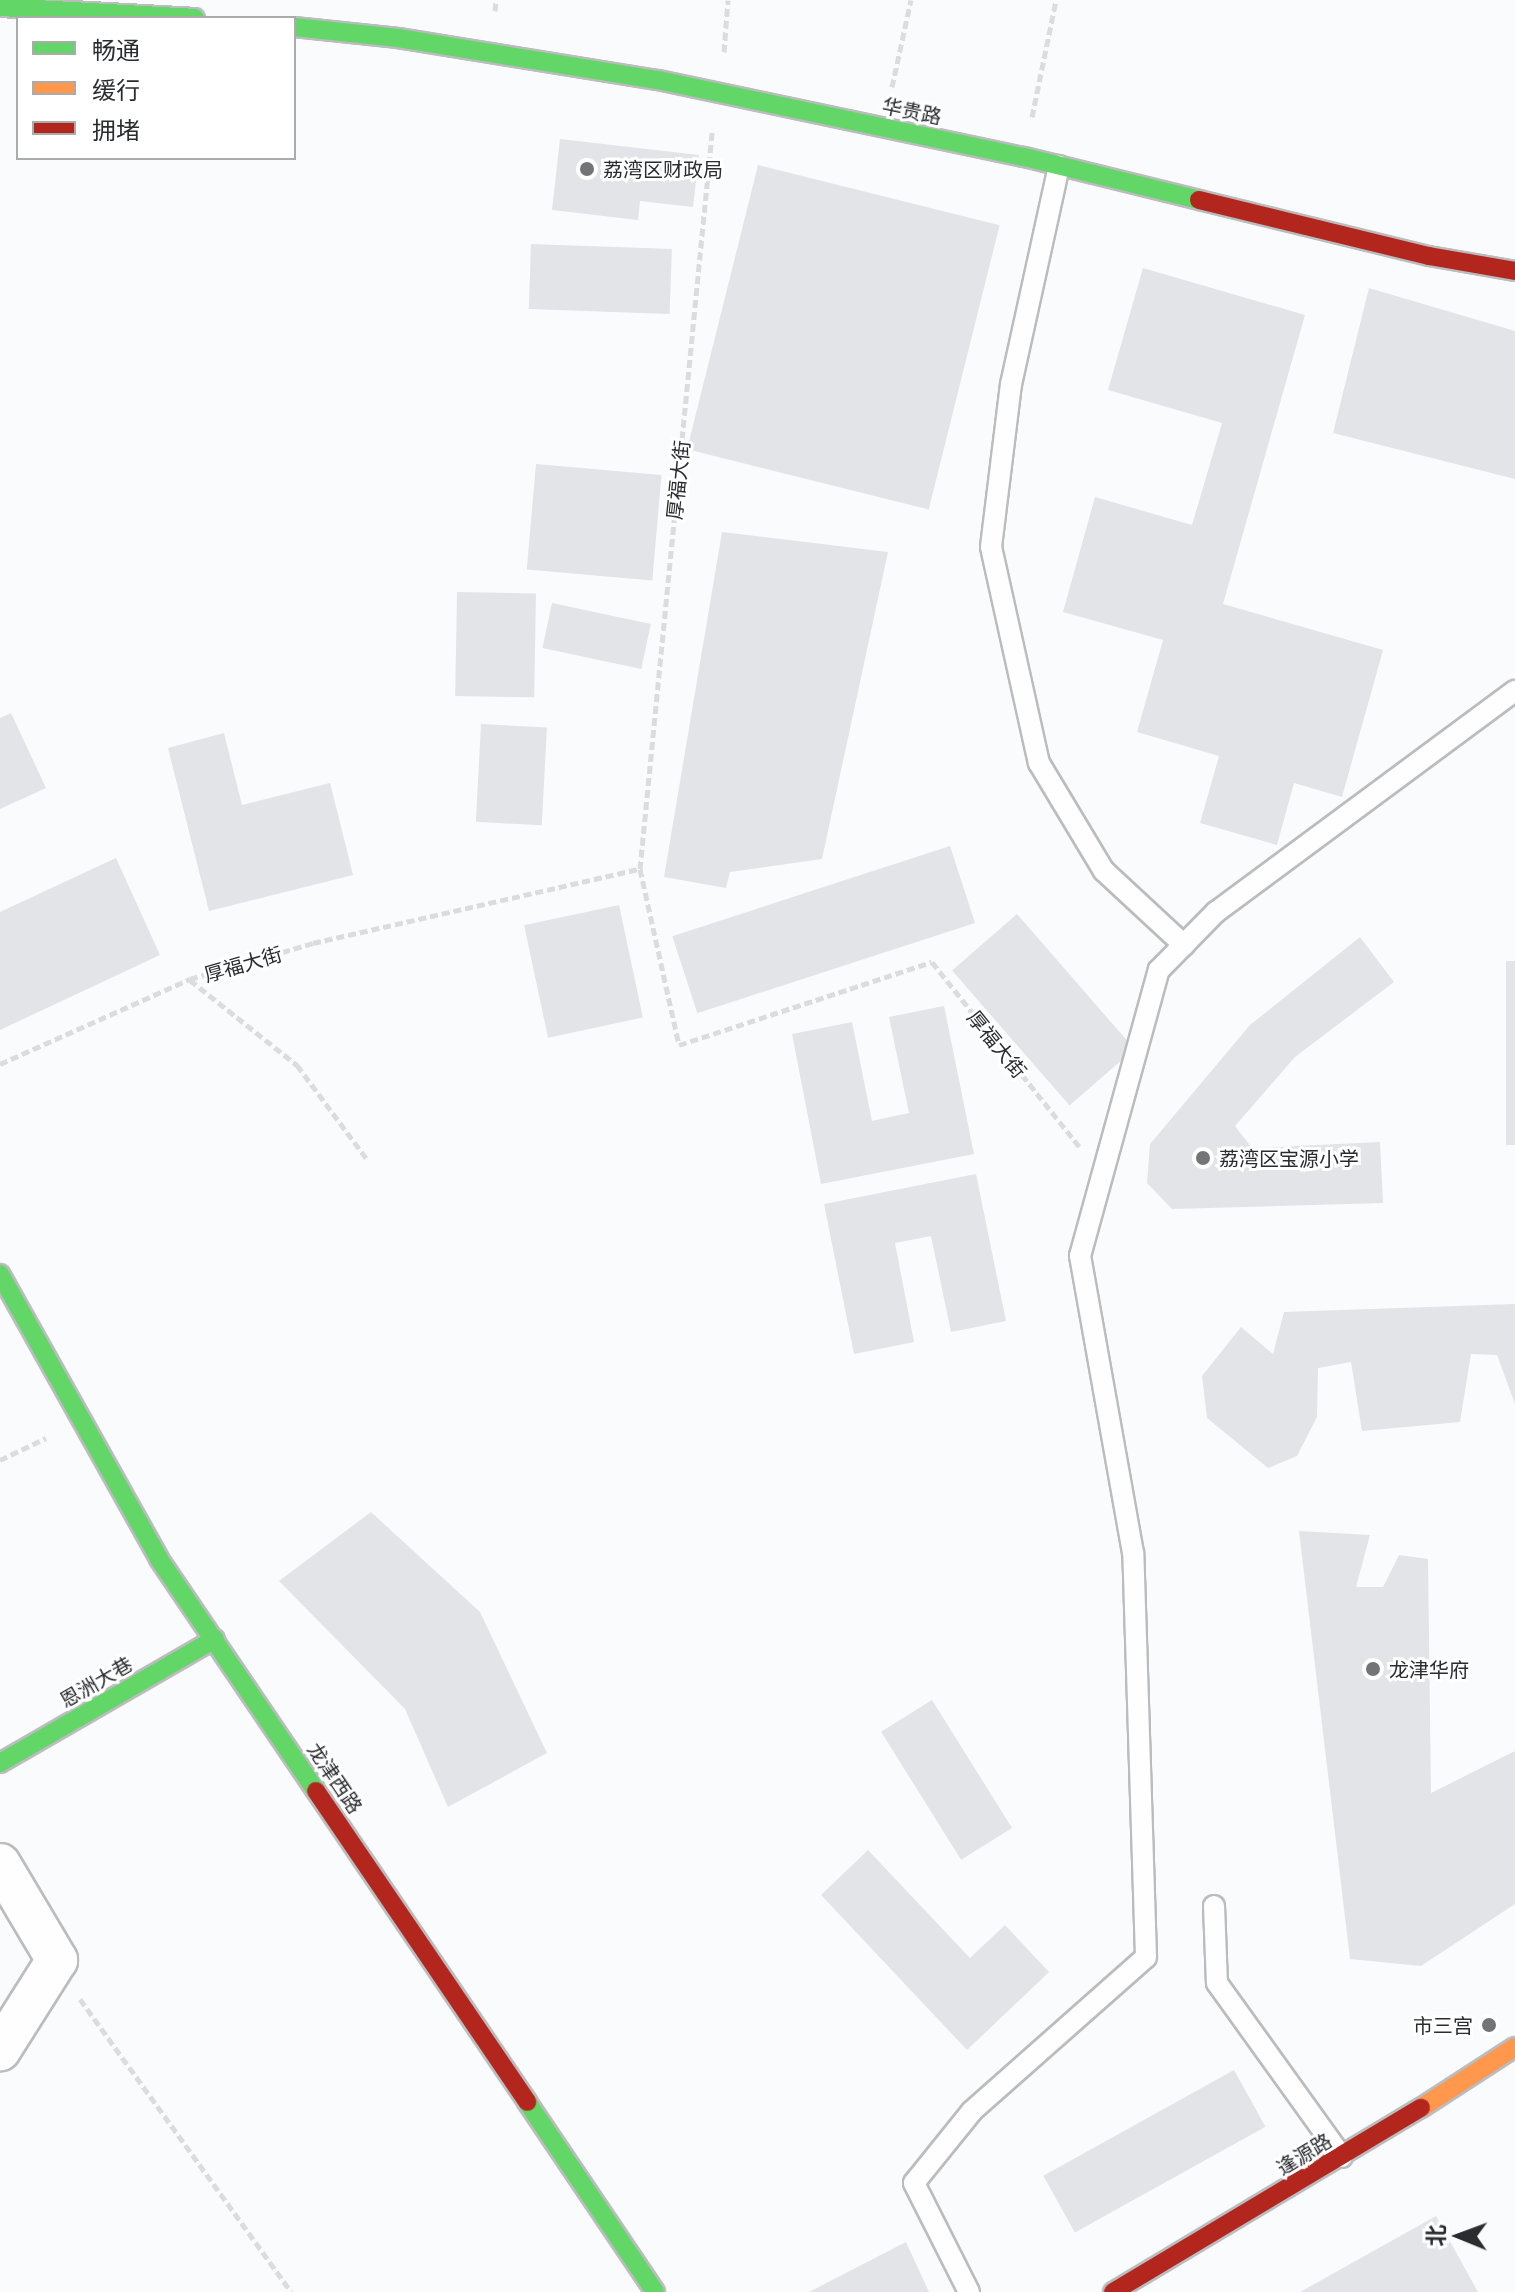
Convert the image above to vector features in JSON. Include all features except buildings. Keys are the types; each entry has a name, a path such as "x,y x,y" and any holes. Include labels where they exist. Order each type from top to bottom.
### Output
{"street":[{"path":"0,7 160,16"},
{"name":"华贵路","path":"296,27 515,56 720,92 1024,157 1429,256 1515,271"},
{"name":"龙津西路","path":"0,1274 159,1559 655,2292"},
{"name":"恩洲大巷","path":"0,1763 215,1639"},
{"path":"0,1864 57,1960 0,2050"},
{"name":"逢源路","path":"1113,2292 1342,2157 1515,2047"}],"lane":[{"path":"1059,166 1011,384 991,547 1039,763 1104,871 1184,945"},
{"path":"969,2292 914,2183 972,2111 1146,1957 1133,1553 1080,1256 1159,970 1216,912 1515,691"},
{"path":"1214,1906 1217,1983 1342,2157"}],"path":[{"name":"厚福大街","path":"728,0 720,92 710,146 640,869 679,1045 932,962 1102,1175"},
{"path":"883,128 911,0"},
{"path":"1024,157 1056,0"},
{"name":"厚福大街","path":"0,1064 190,979 313,943 640,869"},
{"path":"190,979 297,1065 366,1158"},
{"path":"57,1960 93,2021 291,2292"}],"traffic: fast":[{"path":"0,7 160,16"},
{"path":"296,27 398,38 658,80 1024,157 1199,200"},
{"path":"0,1274 159,1559 316,1791"},
{"path":"0,1763 215,1639"},
{"path":"527,2102 655,2292"}],"traffic: slow":[{"path":"1421,2108 1515,2047"}],"traffic: jam":[{"path":"1199,200 1429,256 1515,271"},
{"path":"316,1791 527,2102"},
{"path":"1113,2292 1421,2108"}],"place":[{"name":"荔湾区财政局","path":"587,169"},
{"name":"荔湾区宝源小学","path":"1203,1158"},
{"name":"龙津华府","path":"1373,1669"},
{"name":"市三宫","path":"1489,2025"}]}
